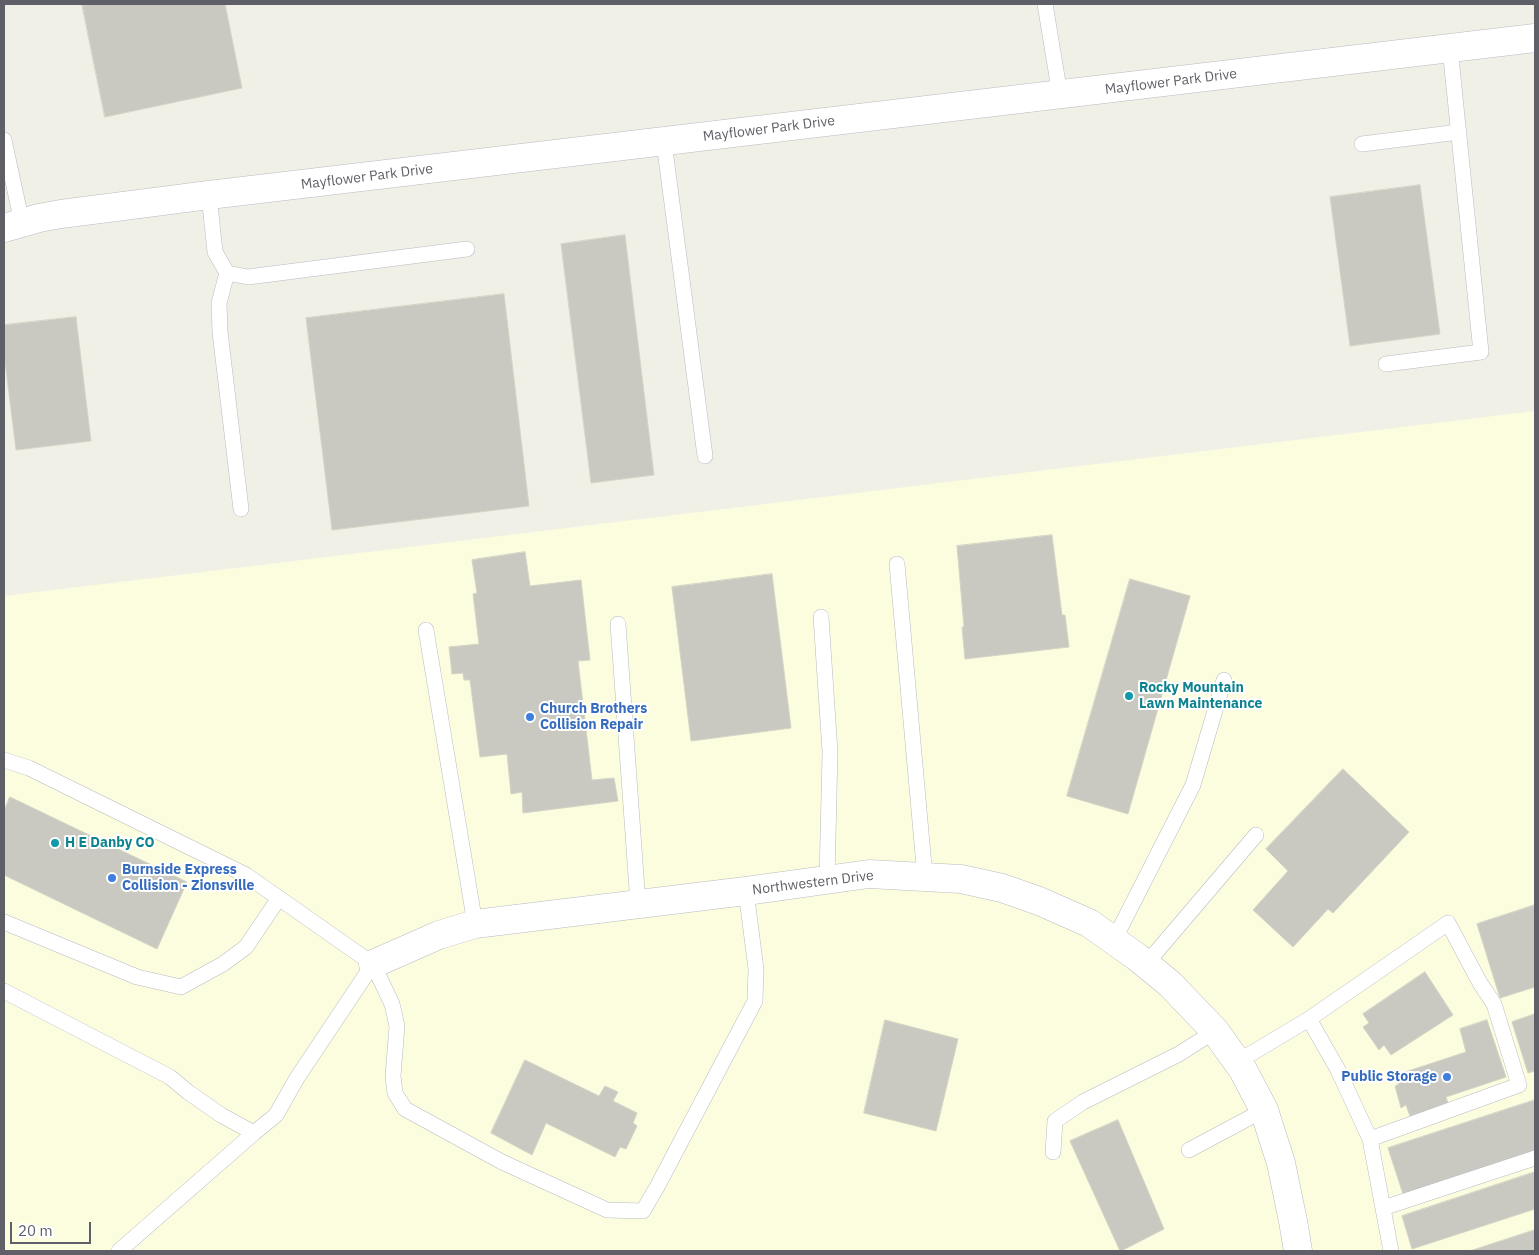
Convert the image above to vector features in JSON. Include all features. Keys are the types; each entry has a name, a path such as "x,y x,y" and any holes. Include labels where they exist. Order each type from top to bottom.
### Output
{"street":[{"name":"Mayflower Park Drive","path":"13,225 61,214 209,195 1535,38"},
{"name":"Northwestern Drive","path":"373,964 439,935 475,924 869,874 961,879 1002,888 1039,901 1089,923 1146,964 1170,984 1215,1031 1237,1062 1264,1110 1281,1163 1294,1221 1298,1251"}],"lane":[{"path":"1045,4 1060,95"},
{"path":"1386,364 1481,352 1450,48"},
{"path":"1362,144 1459,132"},
{"path":"4,140 13,225"},
{"path":"664,142 705,456"},
{"path":"209,195 215,252 227,274 219,303 220,332 241,509"},
{"path":"227,274 248,277 467,248"},
{"path":"897,564 925,877"},
{"path":"821,617 830,752 827,880"},
{"path":"618,624 638,904"},
{"path":"426,630 475,924"},
{"path":"1114,940 1193,785 1224,680"},
{"path":"4,760 29,768 246,875 373,964 392,1004 397,1026 393,1076 395,1093 405,1109 502,1162 606,1210 642,1211 657,1187 755,1001 756,969 746,891"},
{"path":"1146,964 1256,835"},
{"path":"4,922 137,977 181,987 223,964 246,947 279,898"},
{"path":"1237,1062 1310,1019 1448,923 1480,983 1494,1004 1519,1085 1370,1139"},
{"path":"119,1251 276,1115 297,1078 373,964"},
{"path":"4,992 170,1077 220,1115 254,1133"},
{"path":"1310,1019 1338,1070 1370,1139 1391,1251"},
{"path":"1053,1152 1055,1121 1083,1102 1179,1054 1215,1031"},
{"path":"1189,1150 1264,1110"},
{"path":"1384,1208 1535,1158"}],"shaded area":[{"path":"1535,411 1535,1251 4,1251 4,596"}],"building":[{"path":"82,4 225,4 242,88 105,117"},
{"path":"1420,185 1440,334 1350,346 1330,197"},
{"path":"625,235 654,475 591,483 561,244"},
{"path":"504,294 529,506 332,530 306,318"},
{"path":"76,317 91,441 16,450 4,354 4,325"},
{"path":"1052,535 1062,615 1065,615 1069,647 965,659 957,546"},
{"name":"Church Brothers Collision Repair","path":"525,552 530,586 581,580 590,660 578,661 592,780 614,778 618,801 523,813 522,792 511,794 507,754 480,757 470,680 464,680 463,673 452,674 449,647 479,644 473,594 477,593 472,560"},
{"path":"772,574 791,728 691,741 672,587"},
{"name":"Rocky Mountain Lawn Maintenance","path":"1130,579 1190,596 1128,814 1067,796"},
{"path":"1343,769 1409,832 1333,913 1328,909 1293,947 1253,910 1288,871 1266,849"},
{"name":"H E Danby CO","path":"10,797 187,882 157,949 4,875 4,811"},
{"path":"1535,905 1535,987 1500,998 1477,924"},
{"path":"1425,972 1453,1015 1391,1055 1384,1045 1379,1050 1363,1027 1369,1023 1363,1014"},
{"path":"1535,1014 1535,1071 1528,1073 1512,1022"},
{"path":"885,1020 958,1039 936,1131 864,1113"},
{"path":"1487,1020 1506,1077 1446,1097 1448,1103 1410,1116 1406,1105 1401,1108 1395,1086 1399,1084 1396,1075 1466,1052 1460,1029"},
{"path":"525,1060 599,1096 605,1086 618,1092 613,1101 637,1113 633,1123 637,1126 626,1149 620,1147 615,1157 546,1123 532,1155 491,1133"},
{"path":"1535,1100 1535,1151 1403,1194 1388,1148"},
{"path":"1118,1120 1164,1229 1121,1251 1070,1141"},
{"path":"1535,1172 1535,1209 1412,1249 1402,1216"},
{"path":"1535,1230 1535,1251 1470,1251"}],"place":[{"name":"Rocky Mountain Lawn Maintenance","path":"1129,696"},
{"name":"Church Brothers Collision Repair","path":"530,717"},
{"name":"H E Danby CO","path":"55,843"},
{"name":"Burnside Express Collision - Zionsville","path":"112,878"},
{"name":"Public Storage","path":"1447,1077"}]}
